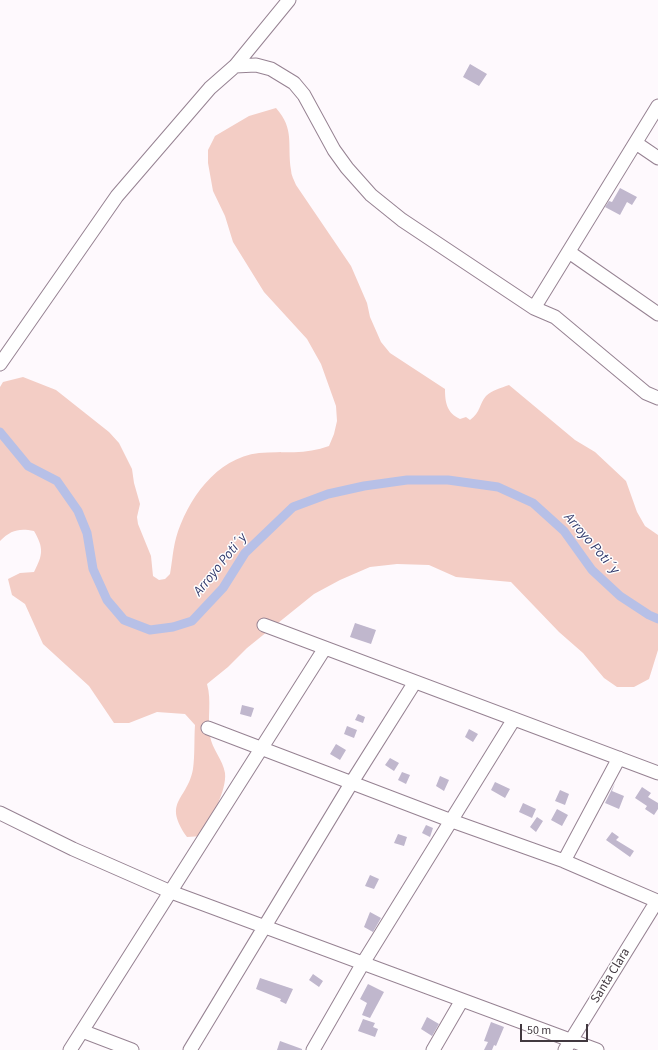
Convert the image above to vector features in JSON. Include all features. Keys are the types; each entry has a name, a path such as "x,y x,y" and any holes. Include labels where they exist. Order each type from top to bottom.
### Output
{"street":[{"path":"0,364 117,196 210,88 235,66 289,0"},
{"path":"235,66 256,65 271,69 294,83 304,95 334,150 347,168 371,195 402,220 534,308 555,317 646,393 657,396"},
{"path":"534,308 658,106"},
{"path":"636,143 658,158"},
{"path":"568,252 658,314"},
{"path":"264,625 658,773"},
{"path":"70,1050 325,648"},
{"path":"190,1050 352,782 415,682"},
{"path":"313,1050 363,963 514,719"},
{"path":"208,728 452,821 564,861 619,758"},
{"path":"0,813 73,850 171,892 462,1000 568,1045 597,1050"},
{"name":"Santa Clara","path":"564,861 657,901 568,1045"},
{"path":"433,1050 462,1000"},
{"path":"82,1031 132,1050"}],"shaded area":[{"path":"276,108 286,123 288,130 291,172 296,185 351,266 367,303 370,317 381,342 390,353 445,389 446,399 450,411 460,419 466,417 470,420 474,417 488,394 509,385 575,440 595,452 626,481 637,512 645,526 658,535 658,650 649,679 634,687 617,687 604,678 583,653 559,632 511,582 456,577 429,565 397,564 370,567 340,580 314,594 247,648 228,667 207,684 209,697 210,736 224,768 225,780 221,796 203,836 187,837 180,825 176,808 190,780 193,769 195,725 185,714 157,712 129,723 114,723 89,686 43,644 25,604 12,595 8,579 20,573 34,572 41,556 41,547 34,531 20,530 12,532 0,541 0,387 3,382 23,377 56,390 109,432 119,443 132,469 140,504 137,517 138,524 151,556 153,576 159,580 165,579 170,574 176,538 188,509 206,483 217,472 229,463 259,453 312,451 329,446 337,421 336,406 321,364 307,339 264,292 233,242 225,216 213,191 208,163 208,150 215,136 249,116"}],"building":[{"path":"470,64 487,74 479,86 463,77"},
{"path":"620,188 637,197 632,205 627,202 620,215 605,207 609,201 612,202"},
{"path":"355,623 376,630 371,644 350,637"},
{"path":"242,705 254,708 251,717 240,714"},
{"path":"358,714 365,717 363,723 355,720"},
{"path":"347,726 357,730 354,738 344,734"},
{"path":"469,729 478,734 473,742 465,737"},
{"path":"336,744 346,750 340,760 330,754"},
{"path":"390,758 399,763 394,771 385,765"},
{"path":"402,772 410,775 406,784 398,780"},
{"path":"440,776 449,780 444,791 436,786"},
{"path":"495,782 510,789 505,798 491,790"},
{"path":"615,783 612,791 624,796 619,809 605,803"},
{"path":"642,787 651,793 648,797 658,803 658,809 654,815 645,809 647,806 635,798"},
{"path":"560,790 569,794 565,805 555,801"},
{"path":"523,803 536,809 532,818 519,812"},
{"path":"557,809 568,815 562,826 551,820"},
{"path":"537,817 543,821 536,832 530,827"},
{"path":"426,825 433,828 430,837 422,833"},
{"path":"612,832 619,837 616,840 634,851 630,857 606,840"},
{"path":"398,834 407,837 404,846 394,843"},
{"path":"370,875 379,879 374,889 365,886"},
{"path":"370,912 381,918 373,932 364,927"},
{"path":"313,974 323,981 319,987 309,980"},
{"path":"260,978 293,989 286,1004 280,1001 281,999 256,989"},
{"path":"368,984 384,992 370,1018 362,1015 367,1003 360,999"},
{"path":"427,1017 439,1024 432,1036 421,1029"},
{"path":"363,1019 375,1023 373,1027 378,1029 375,1037 358,1031"},
{"path":"491,1022 504,1027 496,1046 494,1045 492,1050 484,1050 488,1042 484,1041"},
{"path":"280,1041 302,1049 302,1050 277,1050"}],"waterway":[{"name":"Arroyo Poti´y","path":"0,432 28,466 57,481 78,511 87,533 93,569 107,600 124,620 150,630 173,627 192,621 223,588 245,553 293,507 328,494 364,486 407,480 448,480 498,487 533,503 564,531 592,570 620,596 649,615 658,619"}]}
